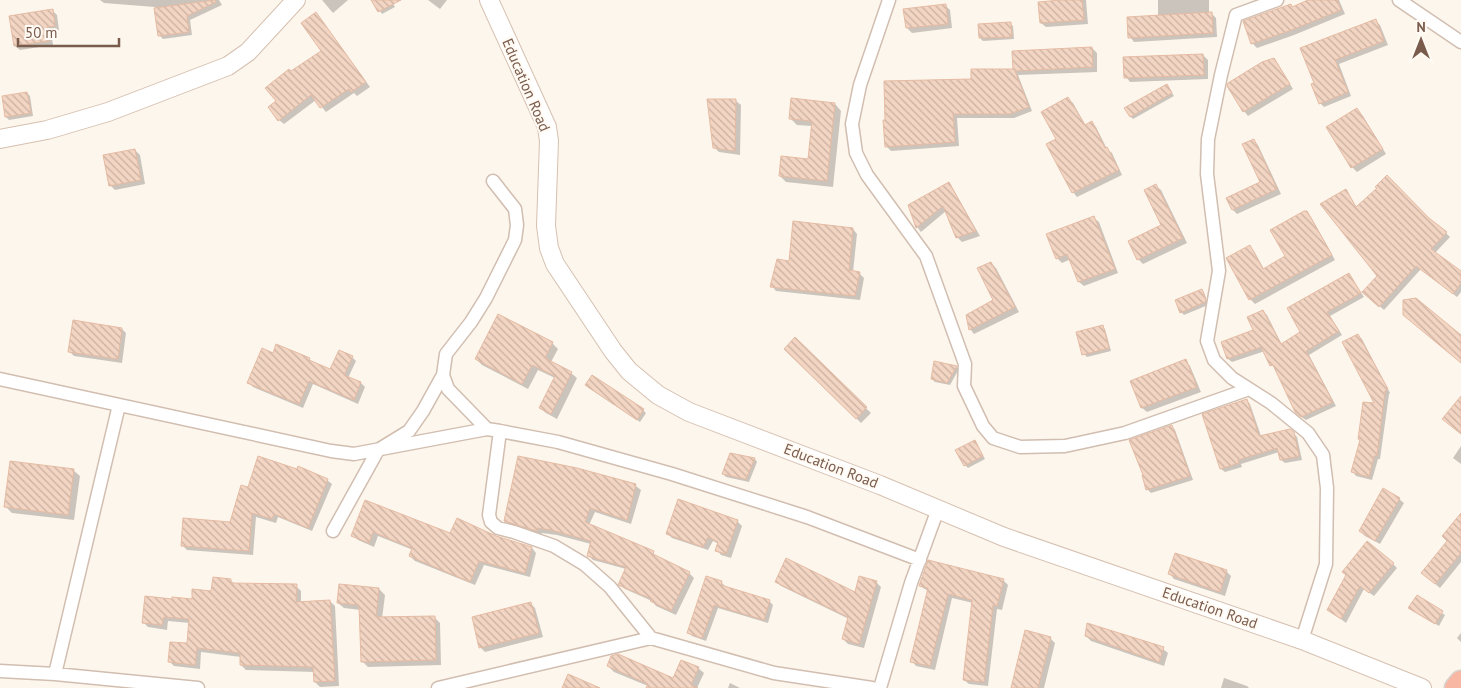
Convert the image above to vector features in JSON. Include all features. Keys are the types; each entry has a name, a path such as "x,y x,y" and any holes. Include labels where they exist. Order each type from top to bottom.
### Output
{"highway":[{"path":"1456,688 1461,682"}],"street":[{"path":"0,140 47,130 108,112 228,66 248,52 296,0"},
{"name":"Education Road","path":"490,0 547,127 549,141 546,226 549,248 555,264 613,351 629,371 658,395 689,412 880,485 1004,537 1302,640 1422,688"},
{"path":"889,0 860,85 852,124 856,153 867,175 926,256 965,364 964,386 983,426 993,438 1020,447 1065,446 1125,434 1249,389"},
{"path":"1277,0 1236,15 1221,75 1208,139 1207,174 1219,271 1207,341 1214,360 1232,378 1272,403 1308,432 1323,455 1326,488 1326,564 1302,640"},
{"path":"1399,0 1461,42"},
{"path":"487,429 448,389 444,375 446,354 471,322 486,298 515,240 517,225 515,209 493,181"},
{"path":"333,531 378,450 409,430 444,375"},
{"path":"0,379 331,451 354,454 487,429 558,442 672,474 807,517 920,560"},
{"path":"55,674 119,405"},
{"path":"500,431 489,515 491,522 498,528 554,546 584,564 610,587 651,638"},
{"path":"880,688 938,509"},
{"path":"438,688 651,638 774,672 872,688"},
{"path":"0,671 55,674 198,688"}],"building":[{"path":"215,0 216,2 187,16 189,32 158,36 154,8"},
{"path":"371,0 401,0 378,12"},
{"path":"1082,0 1084,20 1040,23 1038,2"},
{"path":"1308,0 1337,0 1341,10 1251,44 1243,21 1291,4 1292,7"},
{"path":"946,4 948,24 906,28 903,9"},
{"path":"53,9 55,26 47,27 49,41 14,46 9,16"},
{"path":"316,12 366,82 351,92 349,89 320,108 311,95 278,121 268,107 276,101 265,88 289,69 291,71 321,51 301,23"},
{"path":"1212,12 1213,33 1128,38 1127,17"},
{"path":"1376,19 1384,41 1335,60 1348,92 1319,104 1311,84 1314,83 1300,48"},
{"path":"1011,22 1012,37 979,38 978,24"},
{"path":"1092,47 1093,67 1015,71 1029,107 1009,114 953,114 955,142 885,147 883,120 885,120 884,81 971,79 971,69 1013,69 1012,51"},
{"path":"1203,54 1204,75 1124,78 1123,57"},
{"path":"1274,58 1290,84 1243,112 1227,86 1228,83 1262,62"},
{"path":"1167,84 1172,93 1130,117 1124,108"},
{"path":"27,92 31,113 5,117 2,96"},
{"path":"1068,97 1085,125 1092,121 1105,148 1107,147 1119,170 1072,193 1046,144 1056,139 1041,112"},
{"path":"791,98 835,103 827,181 779,176 781,156 808,159 812,121 789,119"},
{"path":"707,99 736,99 735,151 713,148"},
{"path":"1357,108 1383,149 1351,168 1326,127"},
{"path":"1254,139 1277,189 1232,210 1226,198 1260,182 1242,144"},
{"path":"135,149 141,180 109,186 103,155"},
{"path":"1387,175 1429,218 1447,232 1431,249 1461,271 1461,283 1453,294 1416,266 1379,307 1362,292 1377,276 1320,204 1346,189 1356,207 1377,188 1375,187"},
{"path":"949,182 976,231 956,238 943,206 916,228 908,205"},
{"path":"1156,184 1183,238 1137,260 1128,241 1161,225 1144,190"},
{"path":"1307,211 1332,255 1249,300 1226,258 1250,245 1263,269 1285,256 1270,230"},
{"path":"1094,216 1115,269 1078,282 1067,254 1056,259 1046,234"},
{"path":"793,221 853,228 849,270 860,272 855,296 770,287 777,259 789,261"},
{"path":"991,262 1015,307 969,330 966,315 993,300 977,268"},
{"path":"1349,273 1361,293 1327,312 1339,331 1306,351 1333,402 1301,417 1295,412 1273,365 1270,366 1261,347 1227,359 1221,342 1253,330 1247,317 1263,310 1281,344 1300,332 1287,308"},
{"path":"1202,289 1206,299 1205,302 1180,313 1175,300"},
{"path":"1416,298 1461,335 1461,363 1403,315 1403,300"},
{"path":"498,314 553,342 545,358 572,372 551,414 539,408 555,376 532,365 522,384 475,359"},
{"path":"73,320 122,328 118,359 68,352"},
{"path":"1103,325 1109,348 1082,355 1076,332"},
{"path":"1358,334 1388,389 1385,391 1377,456 1374,456 1369,477 1351,472 1360,440 1358,439 1363,402 1374,403 1342,342"},
{"path":"795,337 867,407 856,419 784,349"},
{"path":"276,344 310,358 309,360 330,369 339,350 353,356 344,375 361,382 354,400 309,381 299,404 247,383 262,348 273,353"},
{"path":"1186,359 1197,387 1141,408 1130,381"},
{"path":"934,361 957,366 947,383 931,379"},
{"path":"592,375 644,409 637,420 585,385"},
{"path":"1461,396 1461,434 1442,419"},
{"path":"1247,399 1259,436 1290,429 1294,432 1299,456 1280,460 1277,448 1238,460 1239,463 1220,469 1202,414"},
{"path":"1172,425 1190,476 1146,490 1143,475 1129,440"},
{"path":"975,440 983,456 964,466 955,450"},
{"path":"730,453 755,458 746,479 722,474"},
{"path":"258,456 297,469 298,466 328,479 308,528 274,514 272,519 252,513 249,551 181,546 183,518 230,522 241,485 248,487"},
{"path":"518,456 577,468 636,484 627,520 590,508 585,522 654,551 653,554 690,572 671,611 650,601 652,599 618,585 626,567 587,556 591,541 551,530 537,528 537,531 504,521"},
{"path":"10,461 74,469 68,515 4,507"},
{"path":"1383,488 1400,498 1375,541 1359,531"},
{"path":"678,499 738,520 726,554 715,551 718,542 708,537 703,547 666,534"},
{"path":"365,500 450,533 457,518 496,536 532,547 525,573 479,561 470,582 409,556 412,548 373,532 369,543 351,536"},
{"path":"1461,513 1461,553 1435,584 1421,573 1447,541 1442,536"},
{"path":"1367,541 1394,563 1369,593 1360,586 1341,619 1327,610 1346,575 1342,572"},
{"path":"1175,553 1227,570 1220,592 1168,574"},
{"path":"786,558 855,592 859,576 877,581 859,644 842,639 848,617 775,582"},
{"path":"928,560 1004,579 997,606 993,605 984,682 963,680 972,600 948,594 930,666 910,662 928,588 919,586"},
{"path":"706,576 722,581 721,585 770,600 764,620 714,605 702,638 687,633"},
{"path":"213,577 231,579 231,583 297,584 296,602 330,600 335,681 314,682 313,667 240,665 240,653 197,648 195,665 168,662 170,642 187,643 189,619 164,617 162,625 142,623 145,596 192,599 192,589 211,591"},
{"path":"339,584 379,588 376,617 435,616 436,660 361,662 359,605 337,603"},
{"path":"1417,595 1443,611 1435,624 1408,608"},
{"path":"531,602 539,633 479,648 472,617"},
{"path":"1087,623 1164,647 1159,662 1085,636"},
{"path":"1025,630 1051,637 1038,688 1011,688"},
{"path":"618,654 673,678 681,660 699,667 691,685 698,688 646,688 648,684 607,666 611,656"},
{"path":"568,674 600,688 562,688"}]}
